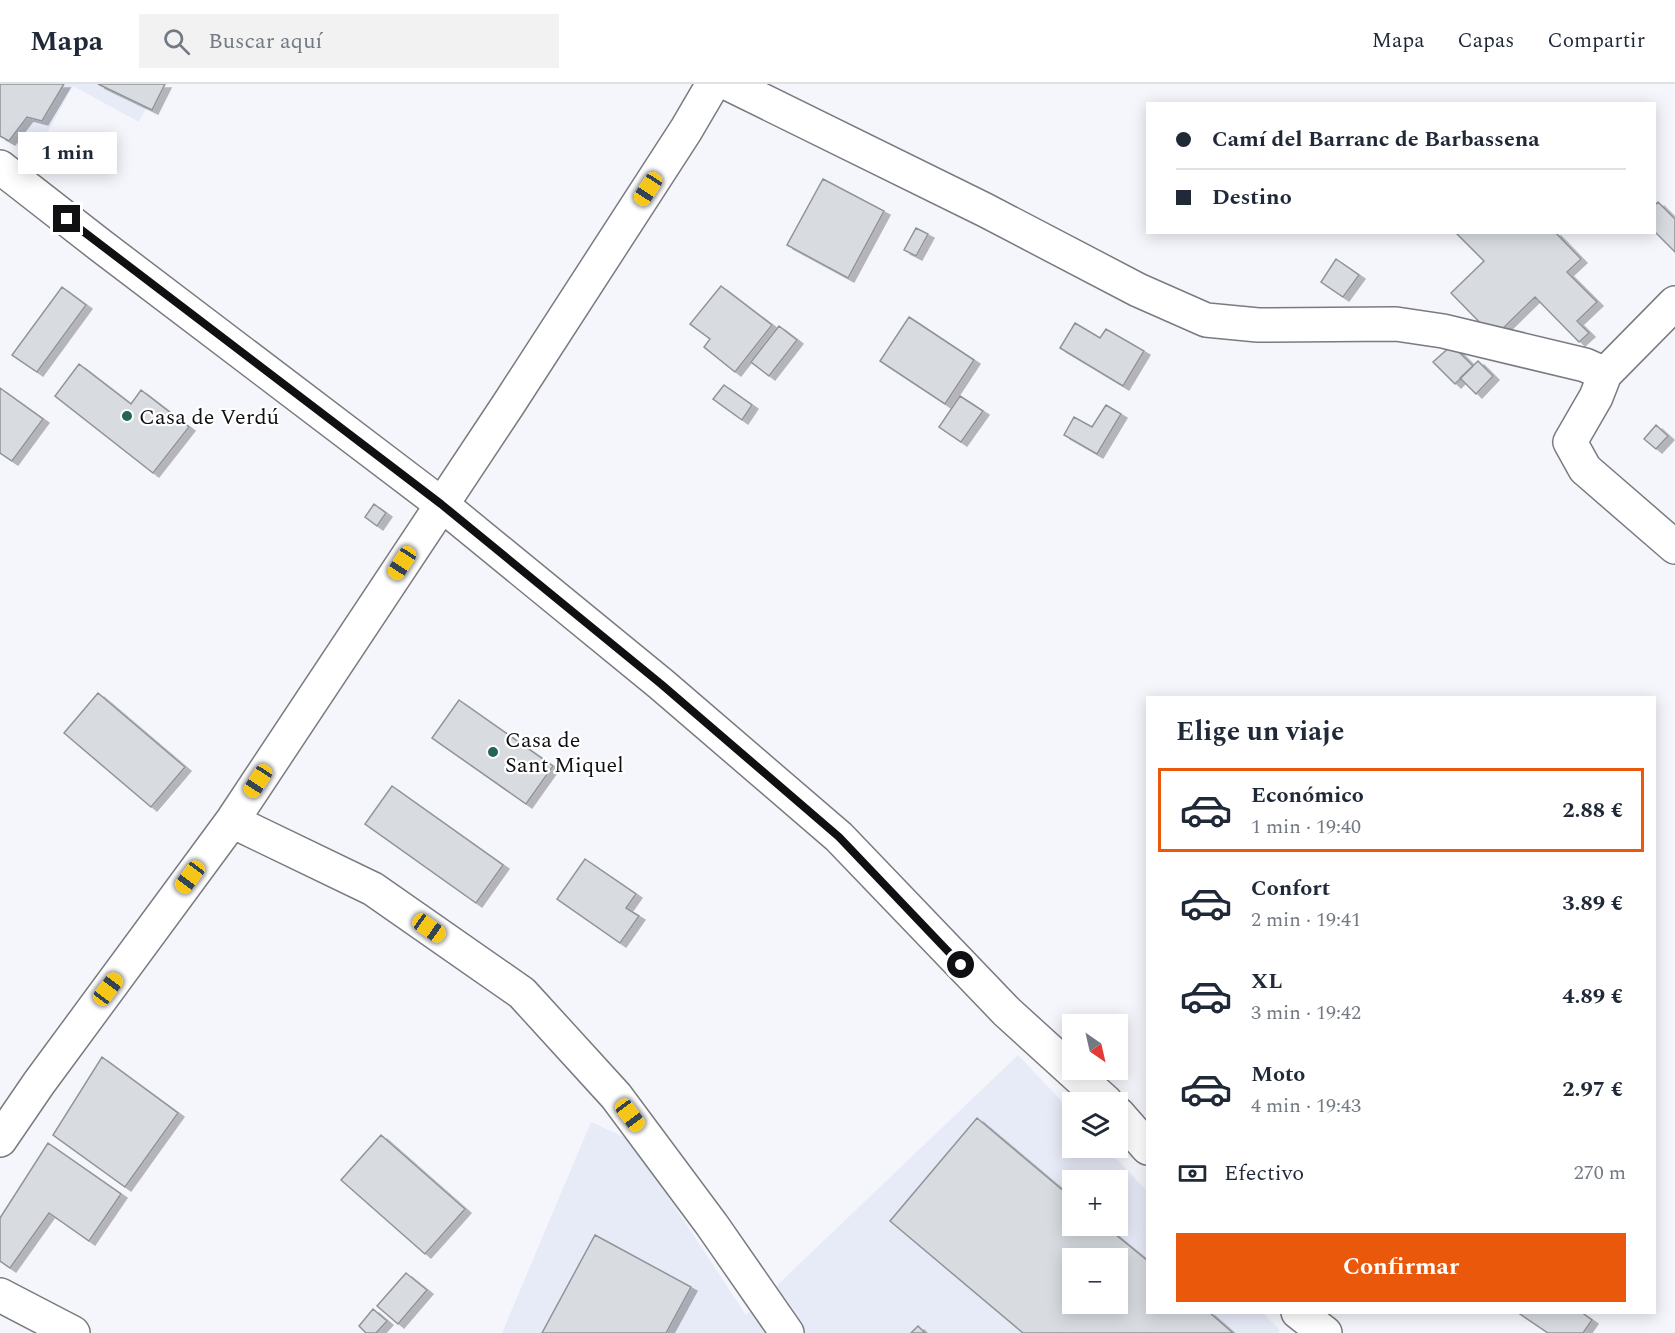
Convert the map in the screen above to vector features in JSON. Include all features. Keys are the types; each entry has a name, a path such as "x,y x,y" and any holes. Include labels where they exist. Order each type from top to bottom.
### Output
{"street":[{"path":"0,1140 39,1083 232,821 508,405 713,84"},
{"path":"729,84 985,210 1138,290 1206,320 1258,325 1396,324 1443,330 1585,365 1605,374"},
{"path":"0,167 441,504 661,684 839,837 1007,1012 1095,1092"},
{"path":"1675,303 1605,374 1596,397 1570,442 1585,469 1675,547"},
{"path":"232,821 373,889 522,993 616,1096 712,1225 787,1333"},
{"path":"1128,1125 1146,1146"},
{"path":"0,1295 73,1333"},
{"path":"1301,1314 1325,1333"}],"shaded area":[{"path":"0,84 158,84 139,122 73,86 34,157 0,136"},
{"path":"1018,1055 1062,1101 1062,1158 1116,1158 1127,1170 1062,1170 1062,1236 1128,1236 1128,1171 1146,1190 1146,1314 1264,1314 1280,1330 1278,1333 502,1333 591,1122 631,1140 746,1315"}],"building":[{"path":"0,84 64,84 42,121 27,117 9,141 0,136"},
{"path":"98,84 165,84 152,110"},
{"path":"823,179 884,211 848,278 787,245"},
{"path":"1658,202 1675,219 1675,252 1656,233 1656,204"},
{"path":"916,228 928,234 916,256 904,250"},
{"path":"1457,234 1557,234 1581,259 1567,272 1597,302 1577,321 1589,333 1579,342 1535,297 1494,337 1451,293 1484,261"},
{"path":"1336,259 1359,275 1343,297 1321,282"},
{"path":"721,286 772,325 735,372 704,347 710,339 690,324"},
{"path":"62,287 86,305 37,372 12,355"},
{"path":"909,317 974,360 945,404 880,361"},
{"path":"1075,323 1100,338 1106,329 1144,351 1123,386 1060,348"},
{"path":"779,326 797,340 769,376 751,362"},
{"path":"1452,345 1473,366 1455,384 1433,362"},
{"path":"1478,361 1493,376 1476,394 1460,378"},
{"name":"Casa de Verdú","path":"79,364 131,404 141,390 189,427 153,473 55,396"},
{"path":"724,385 752,405 742,420 713,399"},
{"path":"0,388 43,419 12,461 0,453"},
{"path":"960,396 983,411 961,442 939,427"},
{"path":"1106,405 1121,414 1097,454 1064,435 1074,417 1092,427"},
{"path":"1656,425 1668,436 1656,449 1644,439"},
{"path":"374,504 386,513 377,526 365,517"},
{"path":"98,693 185,767 151,807 64,733"},
{"name":"Casa de Sant Miquel","path":"459,700 553,766 526,804 432,738"},
{"path":"392,786 503,865 476,903 365,824"},
{"path":"585,859 636,894 626,908 639,916 620,943 557,899"},
{"path":"102,1057 178,1113 125,1187 53,1135"},
{"path":"977,1118 1062,1190 1062,1236 1117,1236 1146,1259 1146,1314 1211,1314 1233,1333 1023,1333 890,1221"},
{"path":"381,1135 465,1209 425,1254 341,1180"},
{"path":"48,1143 121,1194 89,1241 49,1213 10,1268 0,1261 0,1218"},
{"path":"595,1235 691,1287 666,1333 542,1333"},
{"path":"406,1273 427,1290 398,1324 377,1306"},
{"path":"373,1309 387,1321 376,1333 366,1333 359,1326"},
{"path":"1520,1314 1584,1314 1592,1320 1583,1333 1548,1333"},
{"path":"918,1326 925,1333 911,1333"}],"place":[{"name":"Casa de Verdú","path":"127,416"},
{"name":"Casa de Sant Miquel","path":"493,752"}],"route":[{"path":"67,219 441,504 661,684 839,837 961,965"}]}
